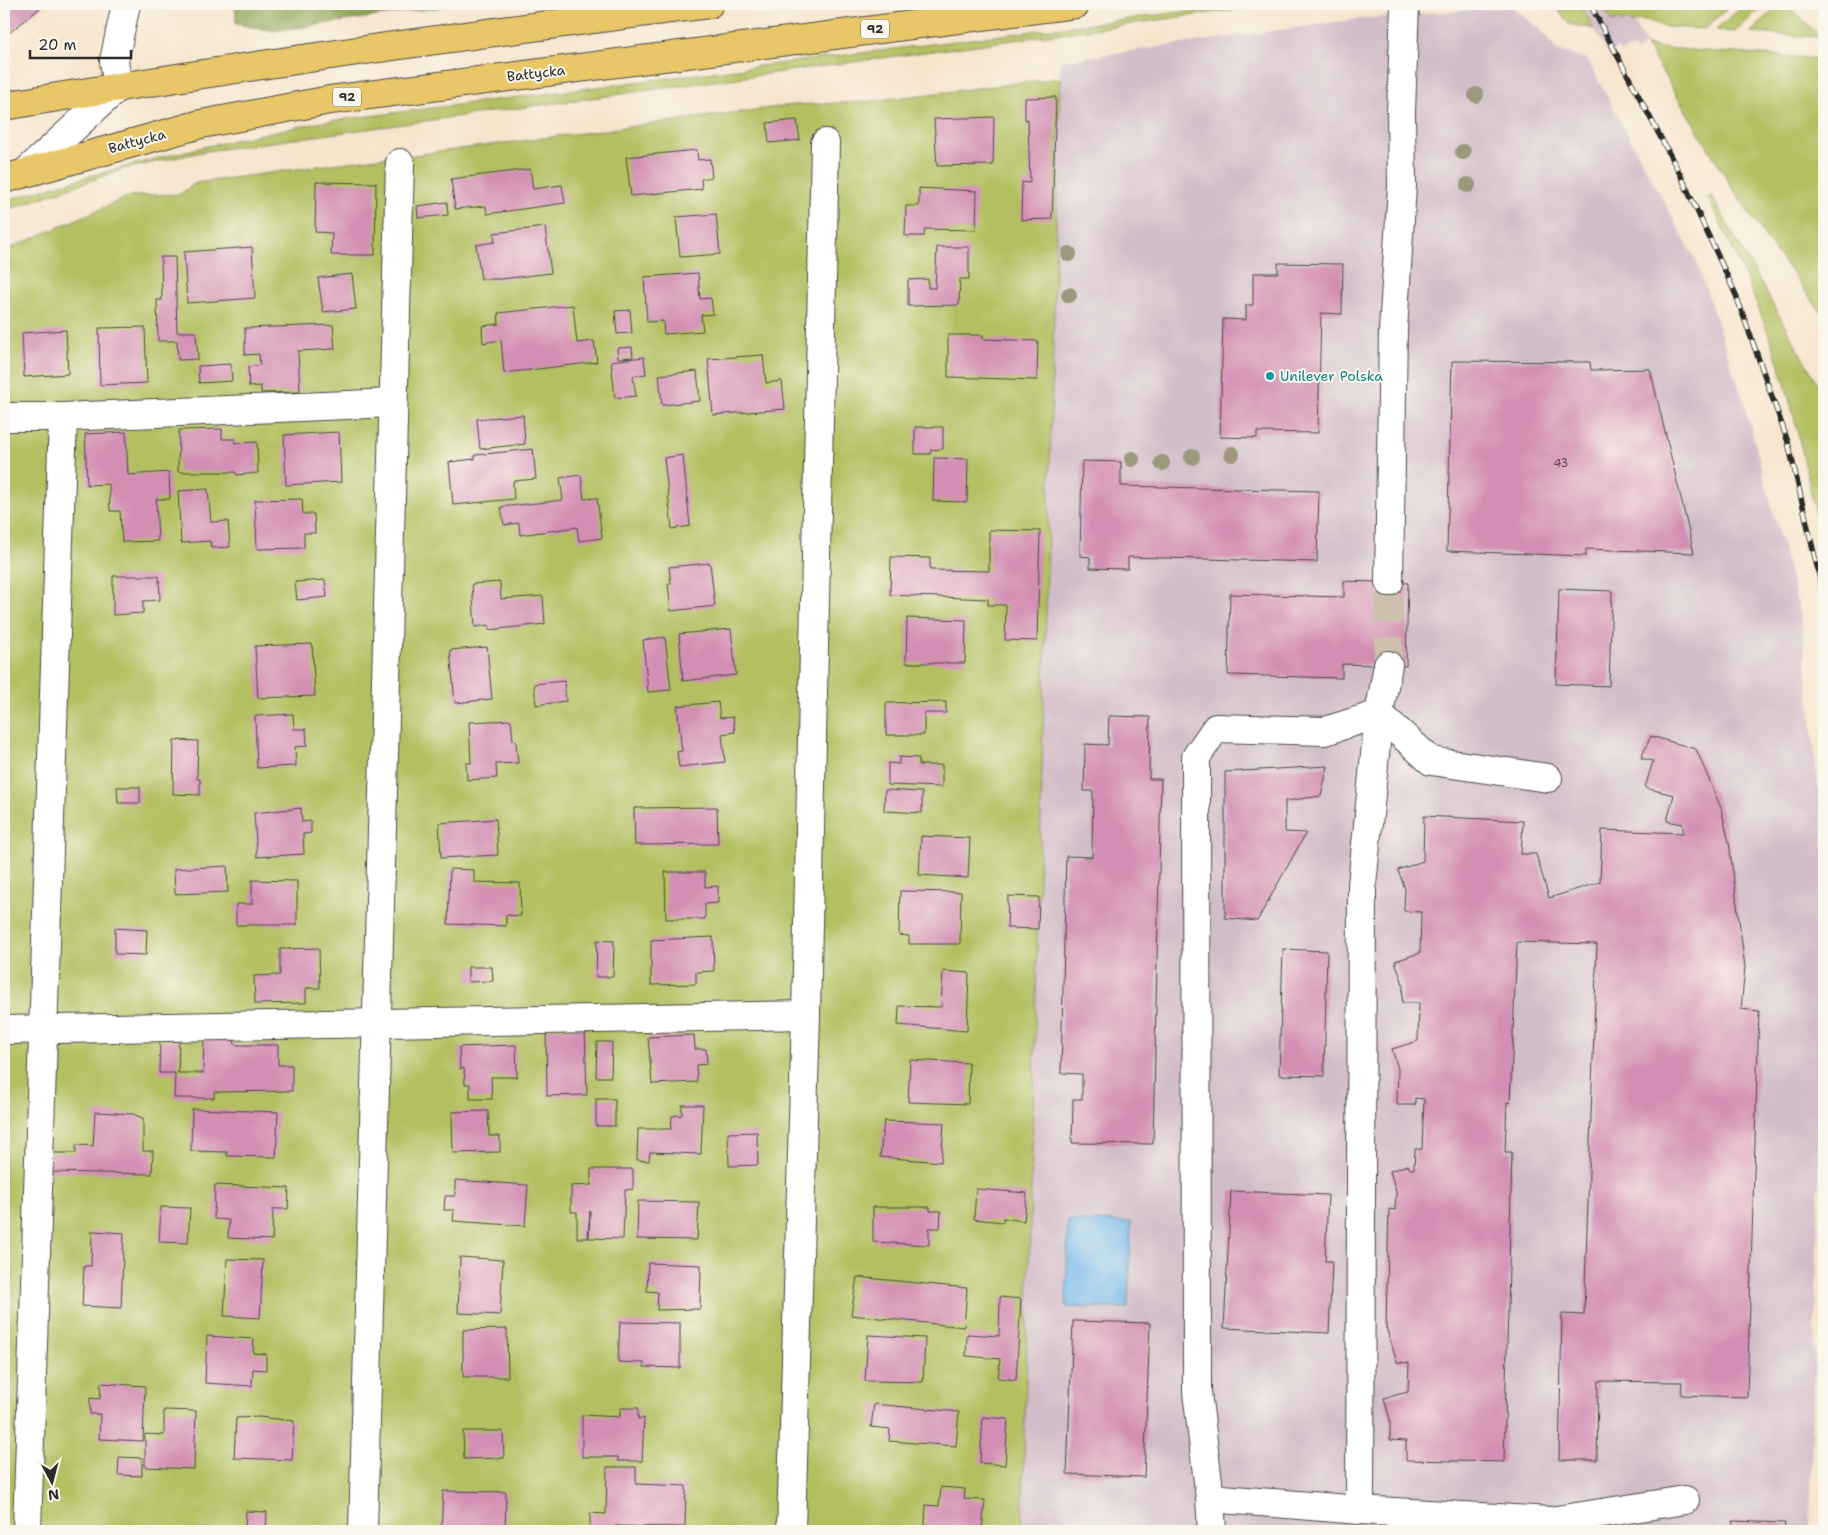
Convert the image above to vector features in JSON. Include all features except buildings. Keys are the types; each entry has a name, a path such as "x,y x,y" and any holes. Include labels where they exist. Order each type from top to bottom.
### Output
{"main road":[{"path":"4,106 118,87 508,29 709,4"},
{"name":"Bałtycka","path":"15,175 200,124 330,100 1076,4"}],"street":[{"path":"15,175 118,87 114,60 126,4"},
{"path":"1389,582 1393,331 1402,186 1401,112 1405,4"},
{"path":"792,1531 806,1015 825,143"},
{"path":"363,1531 400,164"},
{"path":"4,417 63,417 393,403"},
{"path":"28,1531 63,417"},
{"path":"1360,1510 1362,885 1380,714 1388,665"},
{"path":"1380,714 1431,761 1548,778"},
{"path":"1212,1531 1210,1498 1197,1392 1196,757 1216,728 1325,731 1380,714"},
{"path":"4,1030 806,1015"},
{"path":"1210,1498 1360,1510 1550,1521 1685,1500"}],"shaded area":[{"path":"1580,4 1600,4 1613,22 1619,19 1633,22 1646,45 1636,51 1634,47 1620,52 1618,48 1608,53"},
{"path":"1512,7 1542,31 1557,50 1587,59 1697,263 1744,403 1801,616 1824,845 1824,981 1810,1531 1022,1531 1060,61 1357,19"}],"green space":[{"path":"235,4 461,4 275,31 236,24"},
{"path":"1244,4 1275,4 207,151 124,169 4,211 4,201 83,178 202,147 323,122"},
{"path":"1554,4 1580,4 1594,29 1569,24"},
{"path":"1600,4 1732,4 1705,29 1663,27 1641,20 1630,24 1627,19 1622,23 1619,19 1613,22"},
{"path":"1745,4 1765,4 1735,32 1716,30"},
{"path":"1780,4 1786,4 1821,37 1750,33"},
{"path":"1646,45 1662,48 1824,59 1824,316 1769,243 1735,192"},
{"path":"1060,78 1022,1531 4,1531 4,251 130,196 180,194 196,183 793,105 863,102"},
{"path":"1711,195 1824,395 1824,554 1787,391 1771,341 1752,293 1708,198"}],"water":[{"path":"1068,1221 1131,1222 1128,1308 1066,1307"}],"tunnel":[{"path":"1388,665 1389,582"}],"railway":[{"path":"1590,4 1680,174 1736,295 1788,442 1824,596"}],"place":[{"name":"Unilever Polska","path":"1270,376"}]}
